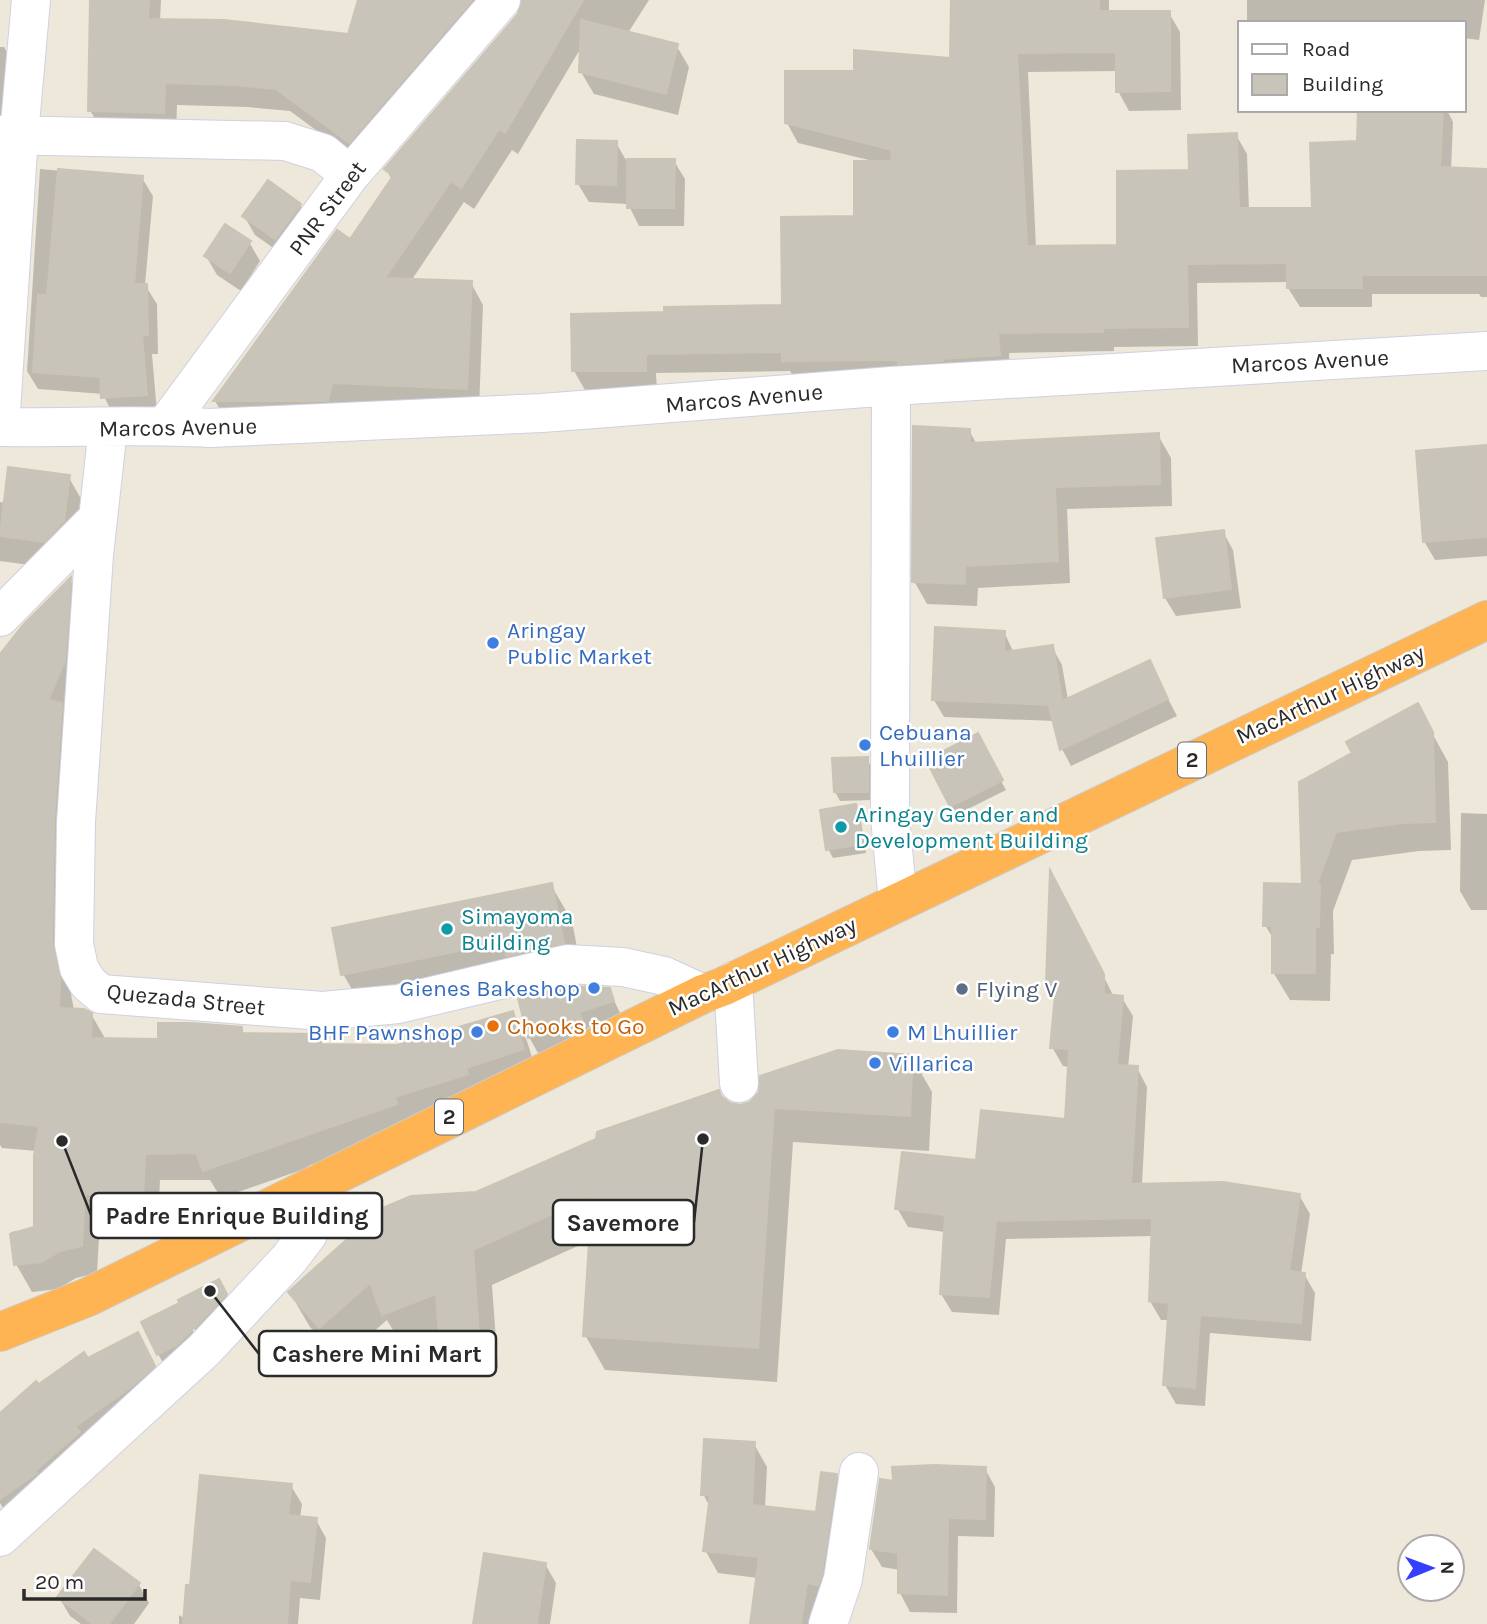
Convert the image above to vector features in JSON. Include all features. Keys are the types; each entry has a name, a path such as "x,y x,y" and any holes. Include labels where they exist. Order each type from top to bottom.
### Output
{"highway":[{"name":"MacArthur Highway","path":"0,1332 88,1297 718,987 1487,620"}],"street":[{"path":"0,427 10,135 31,0"},
{"name":"PNR Street","path":"165,426 350,175 501,0"},
{"path":"10,135 285,141 323,153 350,175"},
{"name":"Marcos Avenue","path":"0,427 209,428 542,413 891,386 1487,351"},
{"path":"891,386 890,817 898,902"},
{"name":"Quezada Street","path":"108,428 98,518 76,822 74,944 79,968 88,983 101,995 323,1011 398,1004 567,964 623,967 718,987"},
{"path":"0,617 98,518"},
{"path":"718,987 739,1083"},
{"path":"0,1537 204,1350 289,1259 308,1234 319,1183"},
{"path":"828,1624 843,1579 859,1472"}],"building":[{"path":"90,0 149,0 148,19 224,20 348,34 358,0 472,0 349,143 276,89 165,83 164,113 88,111"},
{"path":"522,0 583,0 505,133 499,129 461,188 451,181 385,278 472,281 467,389 332,383 328,401 213,401 337,230 350,239 393,176 384,169 518,14"},
{"path":"951,0 1099,0 1099,11 1170,11 1170,91 1116,92 1116,52 1017,53 1027,246 1117,245 1117,171 1189,170 1188,135 1237,133 1239,208 1312,208 1310,143 1357,141 1358,112 1443,112 1440,167 1487,169 1487,275 1361,275 1362,288 1287,288 1287,263 1187,264 1188,327 1103,328 1103,332 998,333 1000,355 943,361 898,364 898,360 782,361 782,352 646,354 646,371 572,371 571,314 664,312 664,307 782,305 781,217 854,216 854,161 891,161 892,150 785,123 785,71 854,71 854,50 950,58"},
{"path":"581,20 678,44 666,94 579,72"},
{"path":"577,140 617,141 616,185 576,184"},
{"path":"627,159 675,159 674,208 627,208"},
{"path":"58,169 143,176 134,284 147,284 148,335 142,335 147,395 101,398 100,377 33,372 38,295 47,295"},
{"path":"268,180 301,204 275,239 242,216"},
{"path":"225,224 251,241 230,273 204,256"},
{"path":"913,426 970,429 970,443 1159,433 1160,484 1055,487 1058,561 965,566 965,584 912,582"},
{"path":"1487,445 1487,537 1423,542 1416,451"},
{"path":"8,467 70,475 64,521 44,542 0,536"},
{"path":"1224,530 1231,589 1164,598 1156,538"},
{"path":"71,577 65,661 48,700 62,703 54,821 52,944 60,978 59,1008 84,1009 92,1013 91,1038 158,1039 158,1023 191,1023 242,1027 242,1033 319,1034 319,1044 397,1045 513,1011 524,1049 466,1068 468,1074 395,1097 397,1104 203,1171 196,1153 145,1154 143,1196 85,1194 82,1246 60,1251 42,1262 14,1265 10,1234 34,1227 34,1156 39,1126 0,1122 0,654 23,625"},
{"path":"935,627 1005,631 1004,652 1053,645 1062,701 1150,660 1168,699 1060,750 1049,707 1054,705 932,700"},
{"path":"1418,703 1433,732 1435,822 1402,823 1336,832 1317,884 1320,884 1319,927 1315,926 1315,973 1272,973 1272,926 1263,926 1264,883 1302,884 1299,782 1352,753 1346,742"},
{"path":"978,733 1003,780 950,807 926,760"},
{"path":"868,757 868,792 834,792 832,758"},
{"name":"Aringay Gender and Development Building","path":"856,804 863,844 826,850 820,810"},
{"path":"1050,870 1104,974 1104,994 1123,996 1117,1065 1138,1066 1131,1184 1223,1182 1300,1194 1289,1271 1305,1273 1301,1323 1200,1315 1195,1388 1163,1385 1169,1303 1149,1301 1152,1218 996,1221 989,1297 940,1294 945,1215 895,1209 902,1152 976,1160 981,1110 1065,1119 1069,1049 1050,1048 1056,984 1046,983"},
{"name":"Simayoma Building","path":"552,883 564,943 506,956 503,942 341,975 332,928"},
{"path":"569,986 610,988 614,1001 580,1012 583,1023 528,1038 518,998"},
{"path":"838,1050 913,1055 910,1116 774,1108 758,1348 583,1336 592,1196 473,1250 479,1334 439,1336 436,1294 382,1315 370,1283 319,1328 288,1292 354,1233 349,1222 411,1196 476,1192 596,1139 597,1132 719,1090 721,1096 730,1103 740,1105 750,1102 759,1092 760,1076"},
{"path":"219,1279 227,1294 193,1329 178,1300"},
{"path":"179,1303 192,1330 177,1345 157,1355 141,1322"},
{"path":"138,1332 155,1366 131,1387 75,1427 80,1432 35,1471 37,1473 0,1499 0,1413 36,1381 39,1384 84,1352 88,1358"},
{"path":"704,1439 755,1442 752,1505 816,1512 821,1472 837,1474 822,1574 818,1585 807,1583 801,1624 750,1624 759,1557 703,1551 710,1495 701,1495"},
{"path":"892,1467 986,1467 985,1519 948,1518 947,1595 898,1593 898,1553 870,1549 880,1479 893,1481"},
{"path":"200,1475 292,1484 288,1515 317,1518 310,1582 290,1580 287,1624 183,1624 186,1585 190,1585"},
{"path":"94,1549 140,1583 109,1624 93,1624 57,1597"},
{"path":"484,1553 546,1563 537,1624 473,1624"}],"place":[{"name":"Aringay Public Market","path":"493,643"},
{"name":"Cebuana Lhuillier","path":"865,745"},
{"name":"Aringay Gender and Development Building","path":"841,827"},
{"name":"Simayoma Building","path":"447,929"},
{"name":"Gienes Bakeshop","path":"594,988"},
{"name":"Flying V","path":"962,989"},
{"name":"Chooks to Go","path":"493,1026"},
{"name":"BHF Pawnshop","path":"477,1032"},
{"name":"M Lhuillier","path":"893,1032"},
{"name":"Villarica","path":"875,1063"},
{"name":"Savemore","path":"703,1139"},
{"name":"Padre Enrique Building","path":"62,1141"},
{"name":"Cashere Mini Mart","path":"210,1291"}]}
